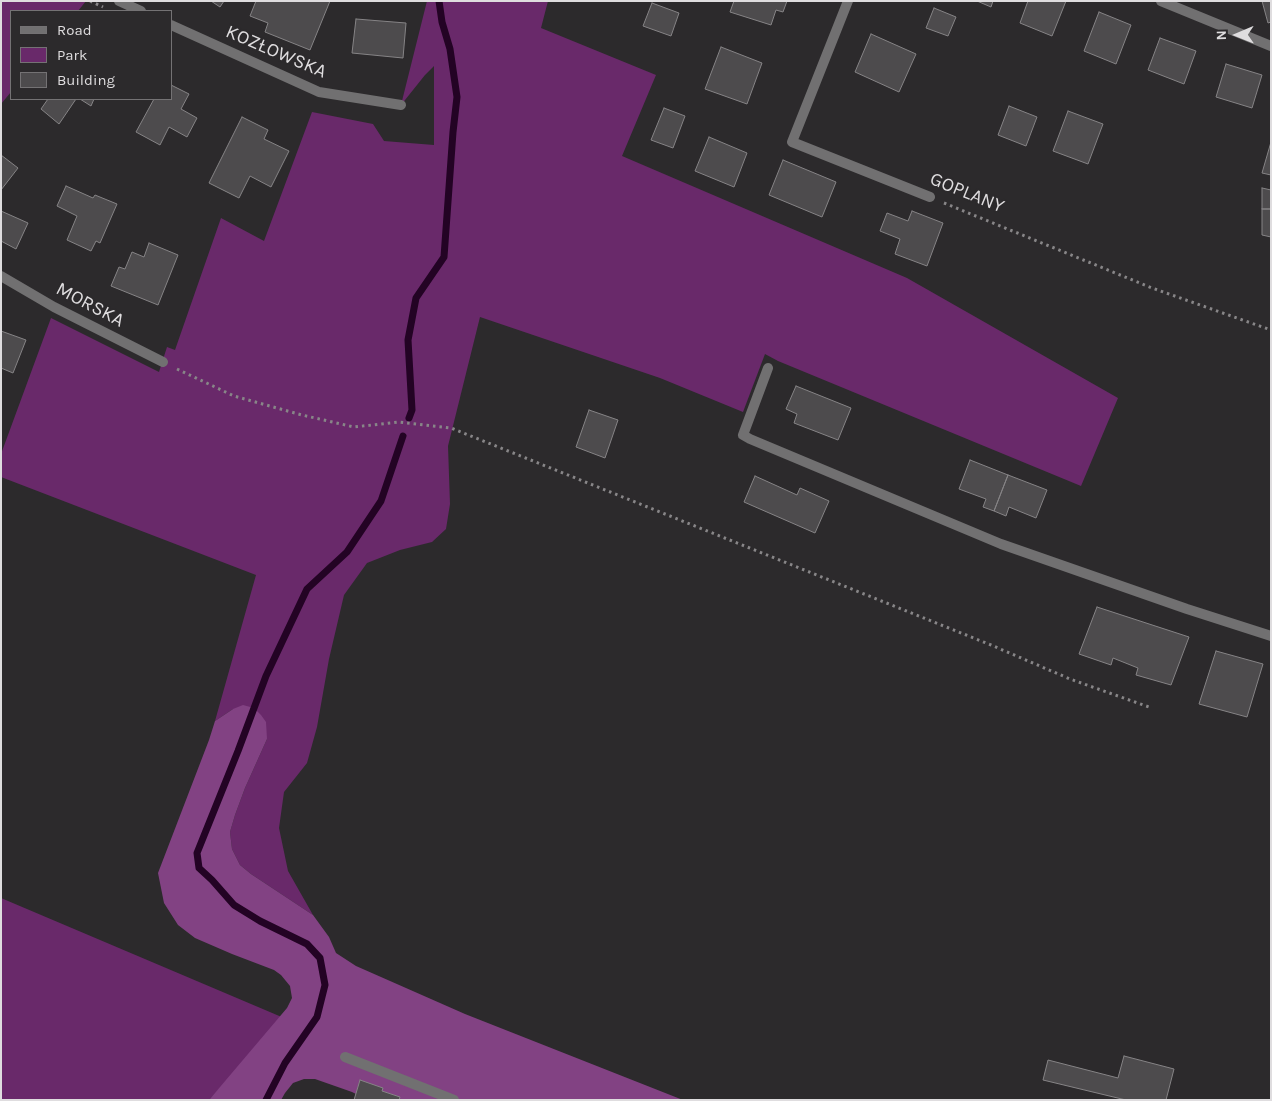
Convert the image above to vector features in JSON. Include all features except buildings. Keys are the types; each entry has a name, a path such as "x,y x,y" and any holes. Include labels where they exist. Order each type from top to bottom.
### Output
{"street":[{"path":"119,1 139,10"},
{"name":"GOPLANY","path":"848,1 792,142 930,197"},
{"path":"1161,1 1271,46"},
{"name":"KOZŁOWSKA","path":"172,25 319,92 401,105"},
{"name":"MORSKA","path":"1,276 54,307 163,362"},
{"path":"768,368 743,434 750,439 1001,544 1187,609 1271,636"},
{"path":"345,1057 454,1100"}],"path":[{"path":"90,1 105,8"},
{"name":"GOPLANY","path":"930,197 1152,288 1271,330"},
{"path":"163,362 234,396 302,416 354,427 398,422 451,428 982,641 1070,679 1149,707"}],"green space":[{"path":"1,1 86,1 79,10 10,10 10,93 1,104"},
{"path":"427,1 548,1 541,28 656,75 622,156 907,278 1118,398 1081,486 765,354 743,412 660,378 480,317 448,446 450,504 446,529 432,542 400,550 367,563 344,595 329,659 317,727 307,763 284,792 279,828 288,871 313,915 251,874 240,865 232,849 230,832 235,815 267,739 233,709 215,721 256,575 1,477 1,454 51,318 159,372 167,347 175,350 221,218 264,241 312,112 373,124 384,141 434,145 434,66 401,105"},
{"path":"1,898 284,1018 209,1100 1,1100"}],"shaded area":[{"path":"243,705 254,708 266,722 267,739 235,815 230,832 232,849 240,865 251,874 313,915 329,937 336,953 356,966 465,1014 683,1100 368,1100 352,1092 315,1079 304,1079 293,1083 281,1100 209,1100 287,1008 292,998 290,986 274,970 195,938 178,925 164,903 158,873 215,721"}],"waterway":[{"path":"409,418 412,410 408,340 416,298 444,257 457,97 450,49 442,22 439,1"},
{"path":"266,1100 285,1063 317,1017 325,985 320,958 307,944 260,921 234,905 199,868 197,853 266,676 307,589 347,552 381,501 403,436"}]}
